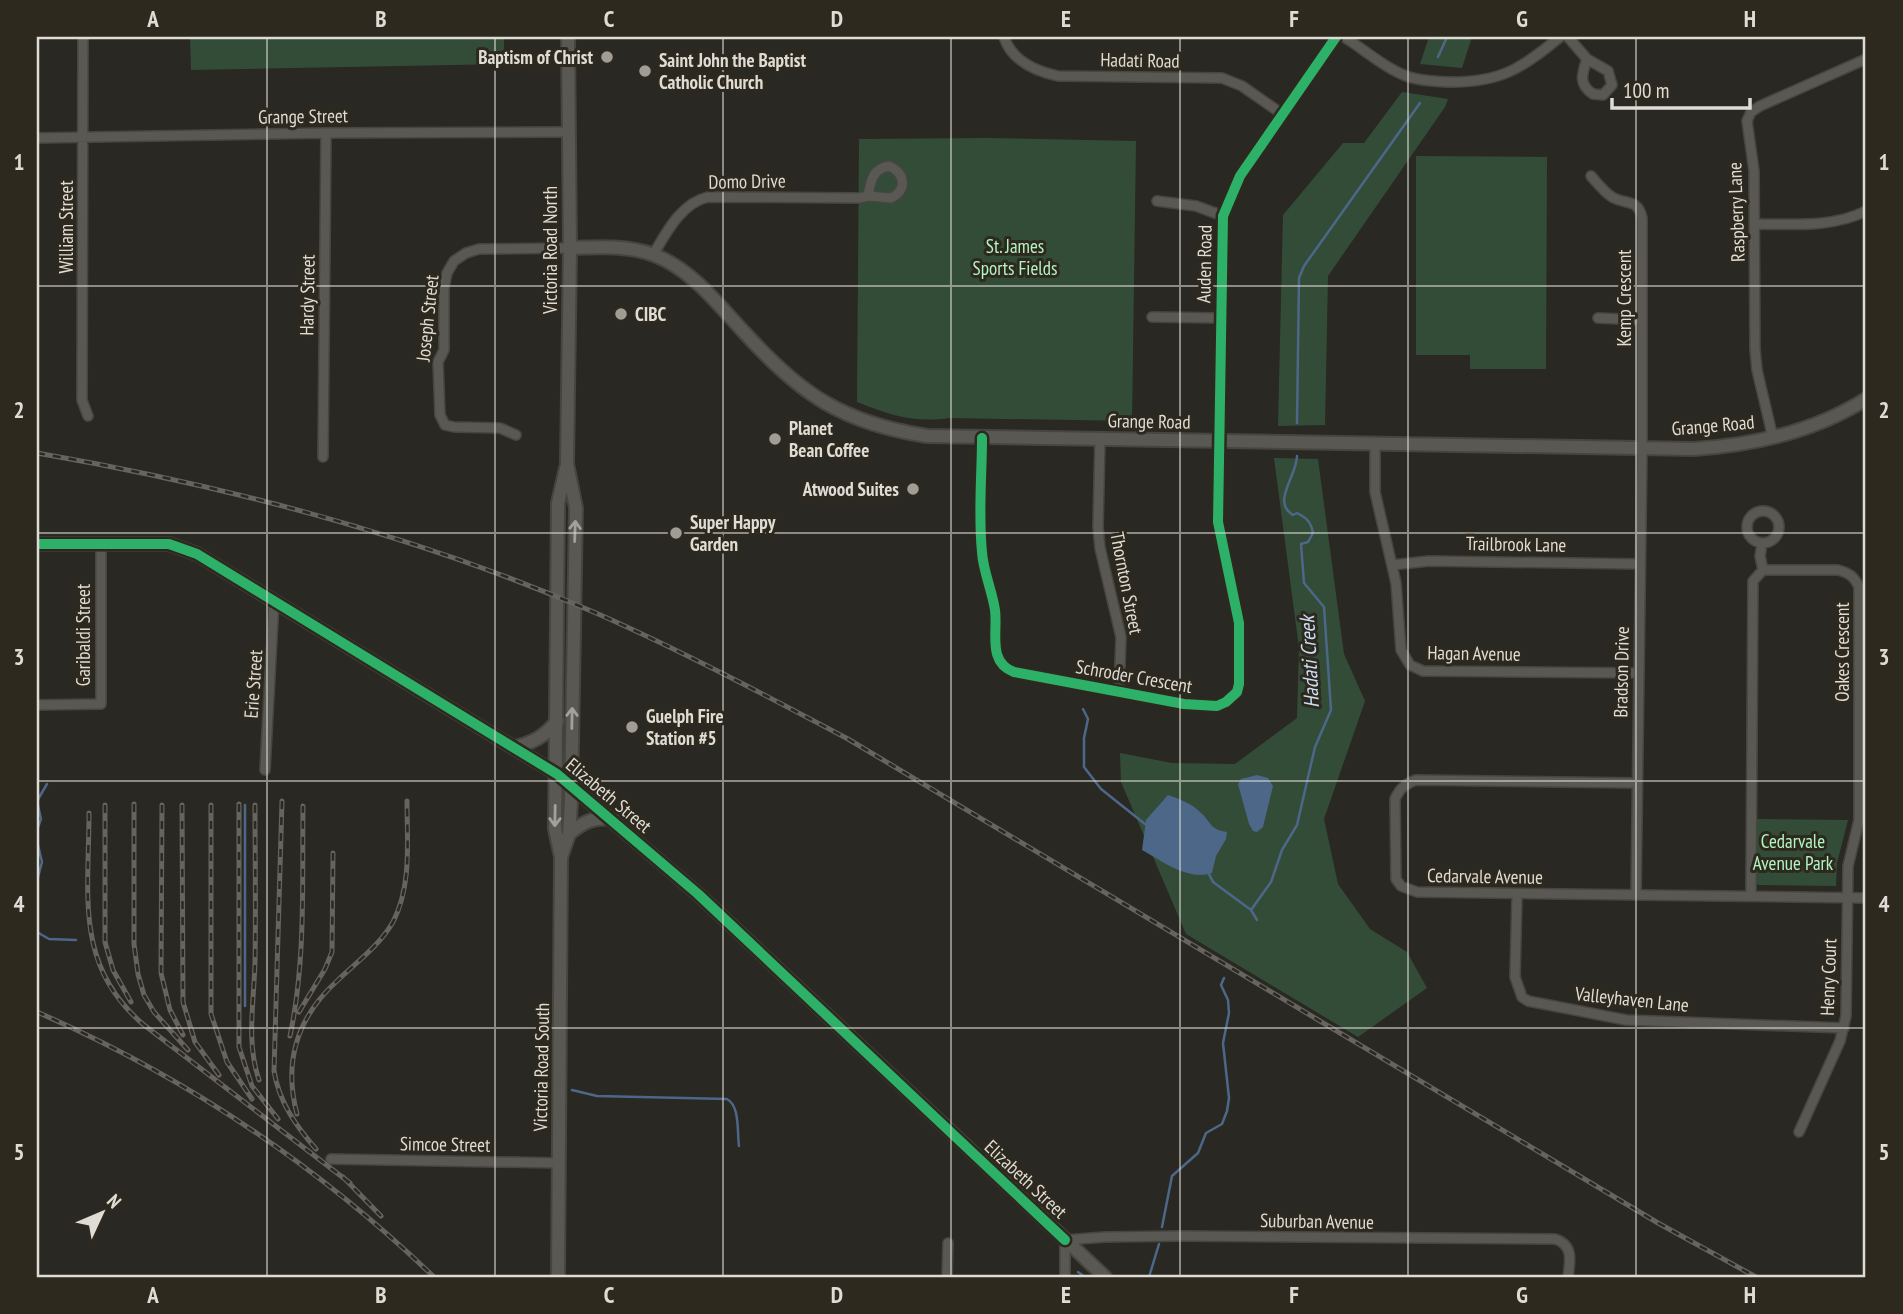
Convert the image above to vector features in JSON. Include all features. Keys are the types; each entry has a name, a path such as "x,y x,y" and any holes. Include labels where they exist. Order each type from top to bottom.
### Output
{"main road":[{"name":"Victoria Road North","path":"558,593 558,503 567,464 570,248 568,37"},
{"name":"Grange Road","path":"570,248 626,249 653,255 678,267 699,284 784,373 834,408 854,419 888,430 927,436 1642,449 1732,446 1773,438 1829,419 1866,399"},
{"name":"Victoria Road North","path":"567,464 576,508 573,598"},
{"name":"Elizabeth Street","path":"37,544 169,544 197,554 557,774 703,898 1105,1277"},
{"name":"Victoria Road South","path":"558,593 555,829 561,856 558,1277"},
{"name":"Victoria Road South","path":"561,856 569,834 573,598"},
{"path":"516,747 545,735 557,721"},
{"path":"569,834 584,821 612,819"}],"street":[{"name":"William Street","path":"83,37 82,400 88,416"},
{"name":"Hadati Road","path":"1004,37 1013,54 1024,64 1040,72 1058,76 1222,78 1242,86 1282,114"},
{"name":"Auden Road","path":"1219,442 1223,216 1240,176 1336,37"},
{"path":"1344,37 1410,77 1455,82 1497,78 1516,70 1560,37"},
{"path":"1568,37 1587,59"},
{"name":"Raspberry Lane","path":"1773,438 1757,370 1754,171 1747,121 1751,113 1760,106 1866,59"},
{"name":"Grange Street","path":"37,138 569,132"},
{"name":"Hardy Street","path":"323,457 326,133"},
{"name":"Kemp Crescent","path":"1591,176 1613,198 1627,200 1640,210 1642,449"},
{"name":"Domo Drive","path":"653,255 671,226 692,202 698,199 868,196"},
{"path":"1157,201 1196,206 1223,216"},
{"path":"1755,224 1831,223 1866,211"},
{"name":"Joseph Street","path":"516,435 500,428 445,425 439,415 438,362 444,350 444,288 447,273 454,261 479,249 570,248"},
{"path":"1152,317 1221,318"},
{"path":"1598,318 1642,320"},
{"name":"Schroder Crescent","path":"982,438 982,556 994,607 999,662 1014,672 1184,704 1217,706 1237,692 1239,684 1239,623 1218,522 1219,442"},
{"name":"Thornton Street","path":"1100,439 1098,527 1100,548 1121,637 1119,692"},
{"name":"Hagan Avenue","path":"1376,445 1375,492 1398,597 1401,650 1404,658 1416,669 1638,673"},
{"name":"Bradson Drive","path":"1636,895 1642,449"},
{"name":"Garibaldi Street","path":"37,705 101,704 101,544"},
{"path":"1751,896 1752,590 1753,581 1763,570 1760,556 1762,544"},
{"name":"Trailbrook Lane","path":"1392,565 1429,561 1640,564"},
{"name":"Oakes Crescent","path":"1763,570 1838,570 1848,572 1859,587 1859,820 1848,866 1847,898"},
{"name":"Erie Street","path":"265,770 274,600"},
{"name":"Cedarvale Avenue","path":"1637,783 1416,780 1399,790 1395,799 1396,879 1401,886 1417,891 1517,895 1866,898"},
{"name":"Valleyhaven Lane","path":"1517,895 1515,976 1522,997 1528,1001 1626,1020 1844,1028"},
{"name":"Henry Court","path":"1799,1132 1844,1028 1847,1001 1847,898"},
{"name":"Simcoe Street","path":"331,1159 559,1163"},
{"name":"Suburban Avenue","path":"1065,1240 1183,1236 1555,1239 1567,1246 1570,1252 1568,1277"},
{"path":"1065,1240 1065,1277"},
{"path":"947,1277 948,1243"}],"green space":[{"path":"190,37 504,37 504,64 191,70"},
{"path":"1429,37 1472,37 1462,68 1420,64"},
{"path":"1402,92 1448,99 1328,276 1325,425 1278,426 1283,215 1343,143 1364,143"},
{"name":"St. James Sports Fields","path":"859,139 1136,141 1132,421 913,419 857,402"},
{"path":"1416,156 1547,157 1546,369 1470,369 1470,355 1416,355"},
{"path":"1274,458 1318,459 1344,654 1365,701 1324,819 1338,884 1370,929 1407,952 1427,988 1358,1037 1186,934 1121,782 1120,753 1172,763 1235,764 1297,718 1299,648"},
{"name":"Cedarvale Avenue Park","path":"1757,819 1848,820 1837,863 1836,886 1758,885"}],"water":[{"path":"1257,775 1268,778 1273,786 1263,827 1257,832 1253,831 1249,824 1238,784 1241,779"},
{"path":"1168,795 1193,806 1213,827 1227,832 1212,873 1203,875 1185,872 1142,850 1146,820"}],"waterway":[{"name":"Hadati Creek","path":"1438,57 1447,37"},
{"name":"Hadati Creek","path":"1297,423 1299,278 1304,266 1420,103"},
{"name":"Hadati Creek","path":"1257,920 1251,910 1271,882 1282,850 1297,825 1315,747 1331,710 1324,607 1304,583 1301,544 1308,542 1313,533 1310,523 1297,513 1293,515 1284,503 1297,456"},
{"path":"1083,709 1088,719 1084,738 1084,767 1101,789 1145,824"},
{"path":"37,830 41,819 37,801 47,784"},
{"path":"245,805 245,1006"},
{"path":"37,841 42,862 37,881"},
{"path":"1209,874 1213,882 1251,910"},
{"path":"37,932 49,939 76,940"},
{"path":"1162,1227 1172,1176 1198,1153 1206,1133 1222,1124 1227,1111 1229,1098 1223,1043 1229,1013 1228,1000 1221,985 1224,978"},
{"path":"572,1090 597,1096 727,1099 736,1113 739,1146"},
{"path":"1149,1277 1159,1244"},
{"path":"1078,1272 1085,1277"}],"railway":[{"path":"37,453 180,481 321,516 391,537 529,585 660,643 848,739 1658,1223 1756,1277"},
{"path":"282,801 274,1071 289,1113 316,1149"},
{"path":"297,1114 293,1095 293,1058 304,1024 324,994 381,939 399,908 406,878 407,801"},
{"path":"134,804 134,944 138,974 144,995 154,1012 188,1050"},
{"path":"239,804 239,1047 252,1086 278,1119"},
{"path":"105,805 105,942 113,970 131,1002"},
{"path":"162,805 161,973 170,1010 183,1035"},
{"path":"182,805 183,1002 195,1042 219,1075"},
{"path":"211,805 211,1014 227,1062 252,1099"},
{"path":"255,805 252,1037 259,1080"},
{"path":"290,1036 301,950 303,806"},
{"path":"89,813 90,928 106,979 122,1002 144,1025 350,1183"},
{"path":"299,1012 332,952 333,853"},
{"path":"37,1012 145,1065 247,1127 344,1198 434,1277"},
{"path":"343,1177 381,1216"}],"cycle path":[{"path":"982,438 980,523 983,559 995,610 997,654 1006,667 1014,672 1184,704 1217,706 1237,692 1239,623 1218,522 1223,216 1240,176 1336,37"},
{"path":"37,544 169,544 197,554 557,774 698,894 1065,1240"}],"place":[{"name":"Baptism of Christ","path":"607,57"},
{"name":"Saint John the Baptist Catholic Church","path":"645,71"},
{"name":"CIBC","path":"621,314"},
{"name":"Planet Bean Coffee","path":"775,439"},
{"name":"Atwood Suites","path":"913,489"},
{"name":"Super Happy Garden","path":"676,533"},
{"name":"Guelph Fire Station #5","path":"632,727"}]}
